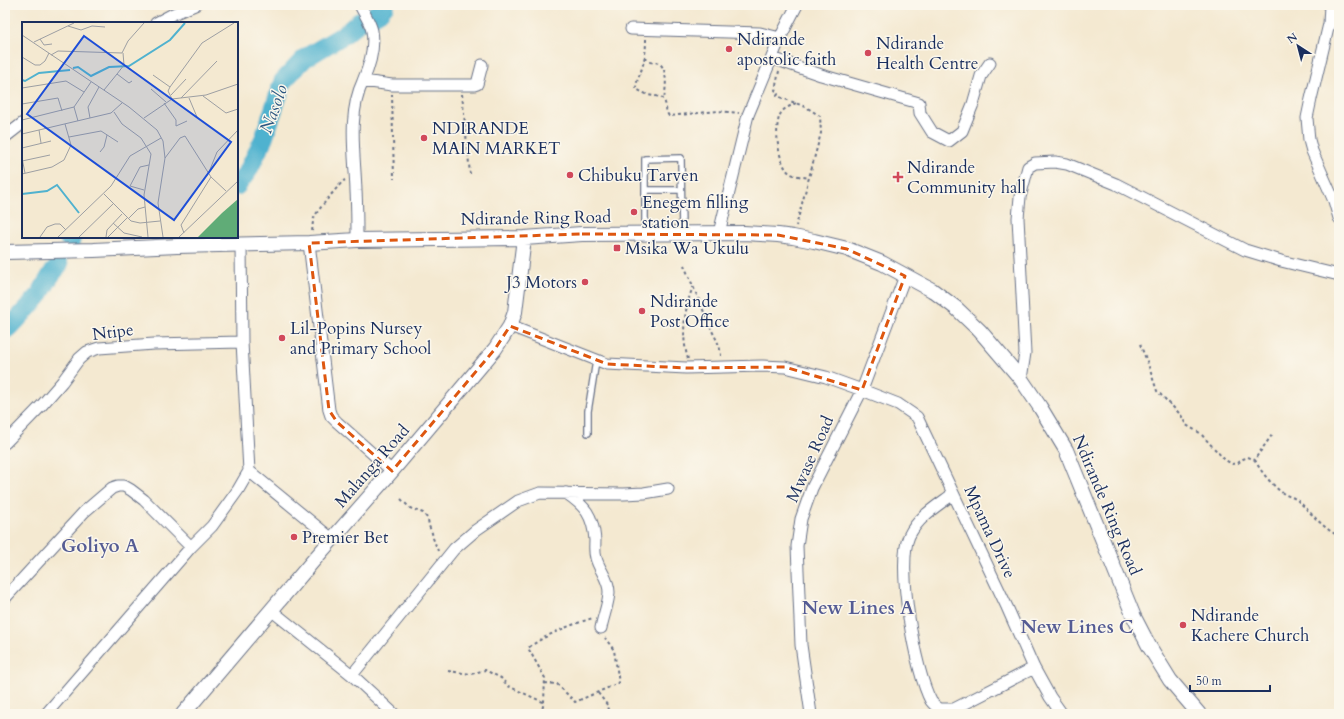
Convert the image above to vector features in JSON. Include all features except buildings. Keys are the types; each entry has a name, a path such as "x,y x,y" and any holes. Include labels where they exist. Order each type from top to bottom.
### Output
{"street":[{"path":"158,22 195,5"},
{"path":"719,233 748,115 776,59 780,38 797,5"},
{"path":"1330,5 1329,24 1310,99 1307,118 1309,140 1312,151 1334,201 1339,218"},
{"path":"357,240 354,107 358,92 368,70 372,32 370,24 361,6"},
{"path":"631,29 760,33 780,38"},
{"path":"776,59 822,75 919,103 920,113 932,132 949,141 962,131 973,104 980,76 990,63"},
{"path":"363,81 392,85 477,84 482,64"},
{"path":"5,137 22,124"},
{"path":"1021,379 1025,353 1018,218 1020,197 1027,170 1031,164 1055,162 1067,164 1116,184 1245,250 1281,261 1339,275"},
{"name":"Ndirande Ring Road","path":"5,252 308,244 357,240 524,238 582,234 682,233 771,234 814,240 847,249 882,263 932,290 956,308 980,331 1021,379 1066,450 1131,610 1149,646 1170,680 1199,714"},
{"name":"Malanga Road","path":"183,714 495,349 510,326 515,312 524,238"},
{"path":"308,244 331,416 392,471"},
{"path":"46,714 191,547 212,526 238,490 249,471 242,342 241,245"},
{"name":"Mwase Road","path":"811,714 801,645 797,546 801,519 812,488 862,390 904,276"},
{"name":"Mpama Drive","path":"510,326 596,361 607,364 686,368 784,367 826,377 862,390 898,404 917,417 1007,607 1034,668 1050,697 1062,714"},
{"name":"Ntipe","path":"5,443 42,405 79,359 87,352 99,348 154,344 242,342"},
{"path":"249,471 332,539"},
{"path":"5,598 84,512 112,488 118,486 124,486 140,497 191,547"},
{"path":"352,675 454,549 476,530 518,501 540,492 624,494 644,493 668,489"},
{"path":"566,493 576,500 588,512 594,526 595,557 608,583 609,592 600,628"},
{"path":"953,494 916,524 909,536 905,548 904,570 914,644 919,666 931,701 940,709 954,709 1034,668"},
{"path":"271,610 352,675 394,714"}],"lane":[{"path":"645,234 645,159 681,158 682,233"},
{"path":"645,190 681,190"},
{"path":"588,433 588,411 596,361"}],"path":[{"path":"647,30 645,58 642,70 638,77 636,90 642,93 661,96 664,98"},
{"path":"645,58 651,62 657,62 661,65 666,81 664,98 666,102 666,113 670,117 718,111 735,112 748,115"},
{"path":"776,59 775,90 778,94 777,96 806,107 820,116 822,133 793,237"},
{"path":"392,85 394,179"},
{"path":"461,85 470,174"},
{"path":"796,103 780,114 776,133 777,140 782,161 786,169 791,174 810,178"},
{"path":"308,244 313,228 312,222 315,215 340,182 356,178"},
{"path":"684,265 694,286 708,323 720,347 722,367"},
{"path":"688,359 684,347 685,321 687,307 694,286"},
{"path":"1140,344 1157,391 1181,415 1186,425 1200,433 1225,460 1232,464 1238,463 1248,457 1255,460 1264,474 1285,495 1298,501 1323,525 1339,536"},
{"path":"1255,460 1272,435"},
{"path":"401,499 410,508 423,513 428,519 428,526 439,552"},
{"path":"540,714 544,702 545,678 528,648 540,639 569,626 604,614"},
{"path":"545,683 557,684 575,702 619,683 614,650 600,628"},
{"path":"448,671 471,674 485,670 501,678 508,686 544,702"},
{"path":"598,693 608,706 610,714"}],"highlighted area":[{"path":"582,234 778,235 847,249 905,276 862,390 785,367 686,368 607,364 510,326 495,349 392,471 337,422 329,410 309,243"}],"waterway":[{"name":"Nasolo","path":"238,185 248,171 264,138 283,81 305,58 345,34 359,22 379,12 385,5"},
{"name":"Nasolo","path":"5,330 11,326 38,297 51,275 59,265"}],"place":[{"name":"Ndirande apostolic faith","path":"729,49"},
{"name":"Ndirande Health Centre","path":"868,53"},
{"name":"NDIRANDE MAIN MARKET","path":"424,138"},
{"name":"Chibuku Tarven","path":"570,175"},
{"name":"Ndirande Community hall","path":"898,177"},
{"name":"Enegem filling station","path":"634,212"},
{"name":"Msika Wa Ukulu","path":"617,248"},
{"name":"J3 Motors","path":"585,282"},
{"name":"Ndirande Post Office","path":"642,311"},
{"name":"Lil-Popins Nursey and Primary School","path":"282,338"},
{"name":"Premier Bet","path":"294,537"},
{"name":"Ndirande Kachere Church","path":"1183,625"}],"district":[{"name":"Goliyo A","path":"100,546"},
{"name":"New Lines A","path":"858,608"},
{"name":"New Lines C","path":"1077,627"}]}
